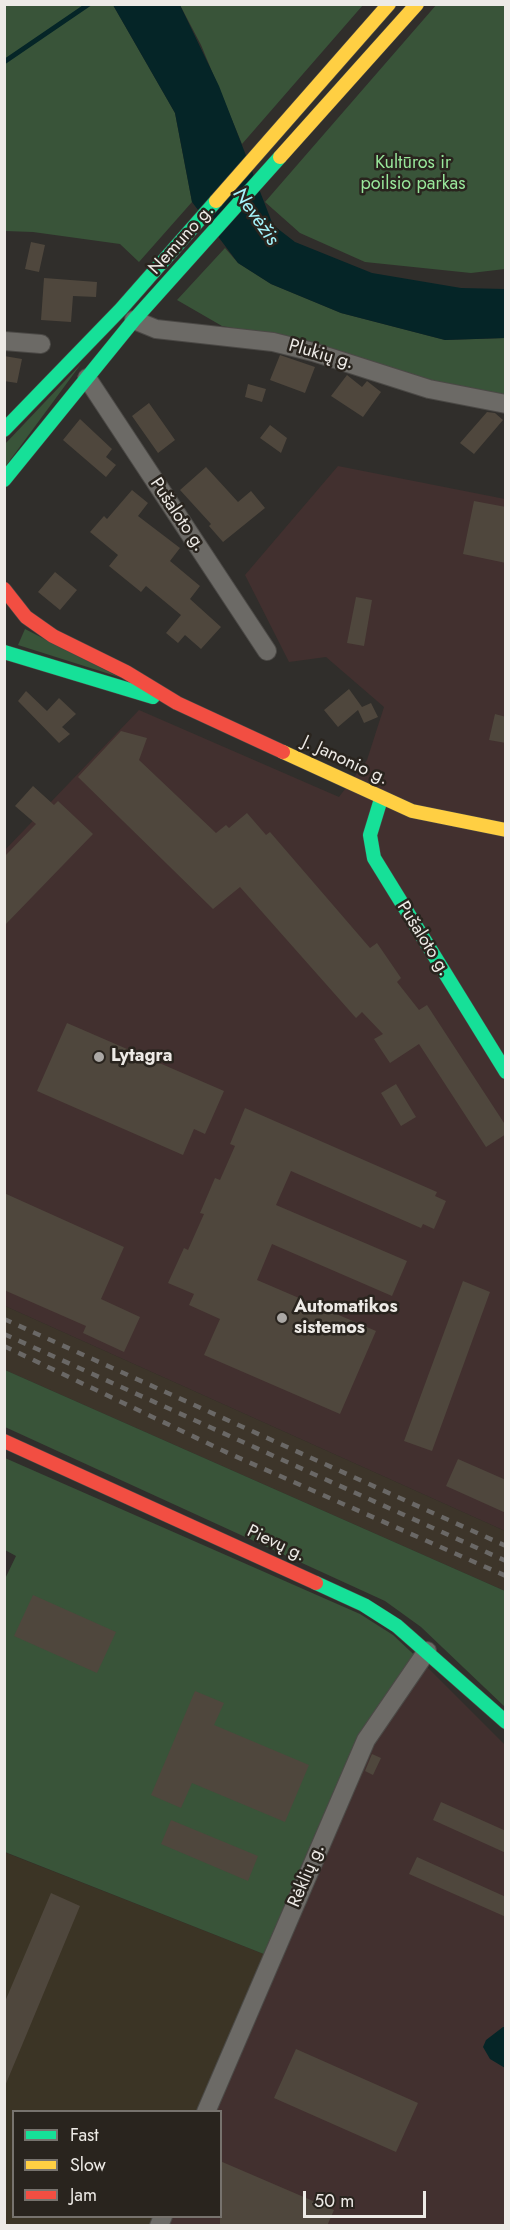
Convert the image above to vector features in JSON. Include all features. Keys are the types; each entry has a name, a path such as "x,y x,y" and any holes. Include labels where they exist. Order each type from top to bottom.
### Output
{"main road":[{"name":"Nemuno g.","path":"4,480 87,378 128,315 389,4"},
{"name":"Nemuno g.","path":"4,430 128,315 417,4"},
{"name":"J. Janonio g.","path":"4,589 26,617 53,636 126,672 177,703 381,799 412,811 506,830"},
{"name":"J. Janonio g.","path":"4,652 119,689 177,703"},
{"name":"Pušaloto g.","path":"381,799 370,835 374,858 506,1072"},
{"name":"Pievų g.","path":"4,1441 364,1605 397,1626 506,1722"}],"street":[{"name":"Plukių g.","path":"128,315 156,329 273,342 313,352 429,389 506,404"},
{"path":"4,341 41,344"},
{"name":"Pušaloto g.","path":"87,378 267,651"},
{"name":"Rėklių g.","path":"207,2110 366,1740 427,1651"}],"shaded area":[{"path":"338,466 505,499 505,1531 5,1306 4,851 139,710 339,797 367,760 384,707 326,657 289,662 245,575"},
{"path":"5,1306 505,1531 505,1591 5,1370"},
{"path":"425,1665 505,1745 505,2225 166,2226 170,2218 222,2218 222,2110 214,2110 368,1753"},
{"path":"4,1852 279,1960 214,2110 12,2110 12,2218 170,2218 166,2225 5,2225"}],"green space":[{"name":"Kultūros ir poilsio parkas","path":"437,4 505,5 505,269 471,273 365,262 300,233 265,202"},
{"path":"4,5 113,5 175,113 192,202 139,262 120,244 33,232 5,231"},
{"path":"180,5 363,5 242,144 201,45"},
{"path":"225,248 238,263 271,284 341,313 445,340 505,338 505,399 429,383 271,335 222,326 177,300"},
{"path":"81,364 5,467 5,444"},
{"path":"25,629 119,677 18,645"},
{"path":"5,1370 505,1591 505,1707 421,1627 385,1601 5,1427"},
{"path":"5,1458 360,1614 393,1635 425,1665 368,1753 279,1960 5,1852 4,1581 16,1556 5,1550"}],"water":[{"name":"Nevėžis","path":"113,5 180,5 219,86 273,225 295,242 372,273 461,288 505,289 505,338 445,340 341,313 271,284 238,263 192,202 175,113"},
{"path":"505,2027 505,2068 490,2059 483,2047 486,2040"}],"building":[{"path":"31,242 45,245 39,272 25,269"},
{"path":"44,278 97,282 96,297 73,296 71,322 41,320"},
{"path":"280,355 315,367 305,393 270,380"},
{"path":"4,356 22,359 17,383 4,381"},
{"path":"347,375 362,387 367,381 381,392 363,417 331,396"},
{"path":"248,384 266,389 262,402 245,397"},
{"path":"149,403 175,440 158,453 132,416"},
{"path":"487,412 495,413 503,420 474,454 460,443"},
{"path":"80,419 112,449 106,457 116,465 106,477 63,440"},
{"path":"270,425 287,438 281,453 260,438"},
{"path":"206,467 238,502 251,491 265,508 223,542 209,526 211,524 180,490"},
{"path":"132,490 148,503 138,516 180,548 170,561 200,586 190,599 221,627 201,649 185,635 178,643 166,633 181,615 146,586 141,592 109,566 118,555 90,532 104,516 107,519"},
{"path":"474,501 506,507 506,563 463,554"},
{"path":"55,572 77,590 60,610 38,592"},
{"path":"356,597 372,600 364,646 347,643"},
{"path":"349,689 362,707 371,703 378,717 364,723 358,710 338,727 324,710"},
{"path":"26,691 47,711 59,698 76,714 62,727 70,734 59,743 18,701"},
{"path":"495,714 506,717 506,743 489,740"},
{"path":"121,731 147,738 139,760 216,833 226,825 229,828 247,813 266,835 270,832 370,948 377,943 401,978 397,982 419,1010 427,1005 506,1126 506,1134 486,1147 419,1044 390,1063 374,1039 383,1034 362,1012 356,1018 240,887 213,909 78,777"},
{"path":"33,786 54,805 58,801 93,834 4,926 4,857 36,824 15,806"},
{"name":"Lytagra","path":"67,1023 224,1091 205,1134 194,1129 183,1155 37,1091"},
{"path":"396,1084 416,1117 401,1126 381,1093"},
{"path":"245,1108 437,1192 435,1196 446,1201 434,1229 423,1224 421,1228 291,1171 276,1205 407,1261 392,1296 272,1244 257,1280 376,1331 340,1414 204,1355 220,1319 189,1305 194,1294 168,1283 184,1248 188,1250 204,1214 200,1213 215,1178 220,1180 235,1146 230,1144"},
{"path":"4,1193 124,1247 101,1299 140,1317 124,1352 83,1333 86,1326 4,1290"},
{"path":"463,1281 490,1292 432,1451 404,1441"},
{"path":"458,1459 506,1480 506,1513 446,1486"},
{"path":"33,1595 116,1632 97,1673 14,1636"},
{"path":"195,1691 224,1703 214,1725 309,1765 285,1822 192,1783 181,1808 151,1795"},
{"path":"372,1754 381,1758 373,1775 365,1771"},
{"path":"441,1802 506,1831 506,1853 433,1820"},
{"path":"171,1820 258,1856 248,1881 161,1844"},
{"path":"417,1857 506,1897 506,1917 409,1874"},
{"path":"51,1893 80,1906 5,2086 4,2004"},
{"path":"296,2049 418,2103 396,2152 274,2098"},
{"path":"222,2162 334,2210 327,2226 220,2226"}],"waterway":[{"path":"4,62 89,4"}],"railway":[{"path":"4,1319 506,1546"},
{"path":"4,1334 506,1561"},
{"path":"4,1346 228,1453 506,1576"}],"traffic: fast":[{"path":"4,480 134,320 280,157"},
{"path":"4,430 121,309 216,201"},
{"path":"4,652 153,697"},
{"path":"381,799 370,835 374,858 506,1072"},
{"path":"316,1583 364,1605 397,1626 506,1722"}],"traffic: slow":[{"path":"216,201 389,4"},
{"path":"280,157 417,4"},
{"path":"283,752 412,811 506,830"}],"traffic: jam":[{"path":"4,589 26,617 53,636 126,672 177,703 283,752"},
{"path":"4,1441 316,1583"}],"place":[{"name":"Lytagra","path":"99,1057"},
{"name":"Automatikos sistemos","path":"282,1318"}]}
